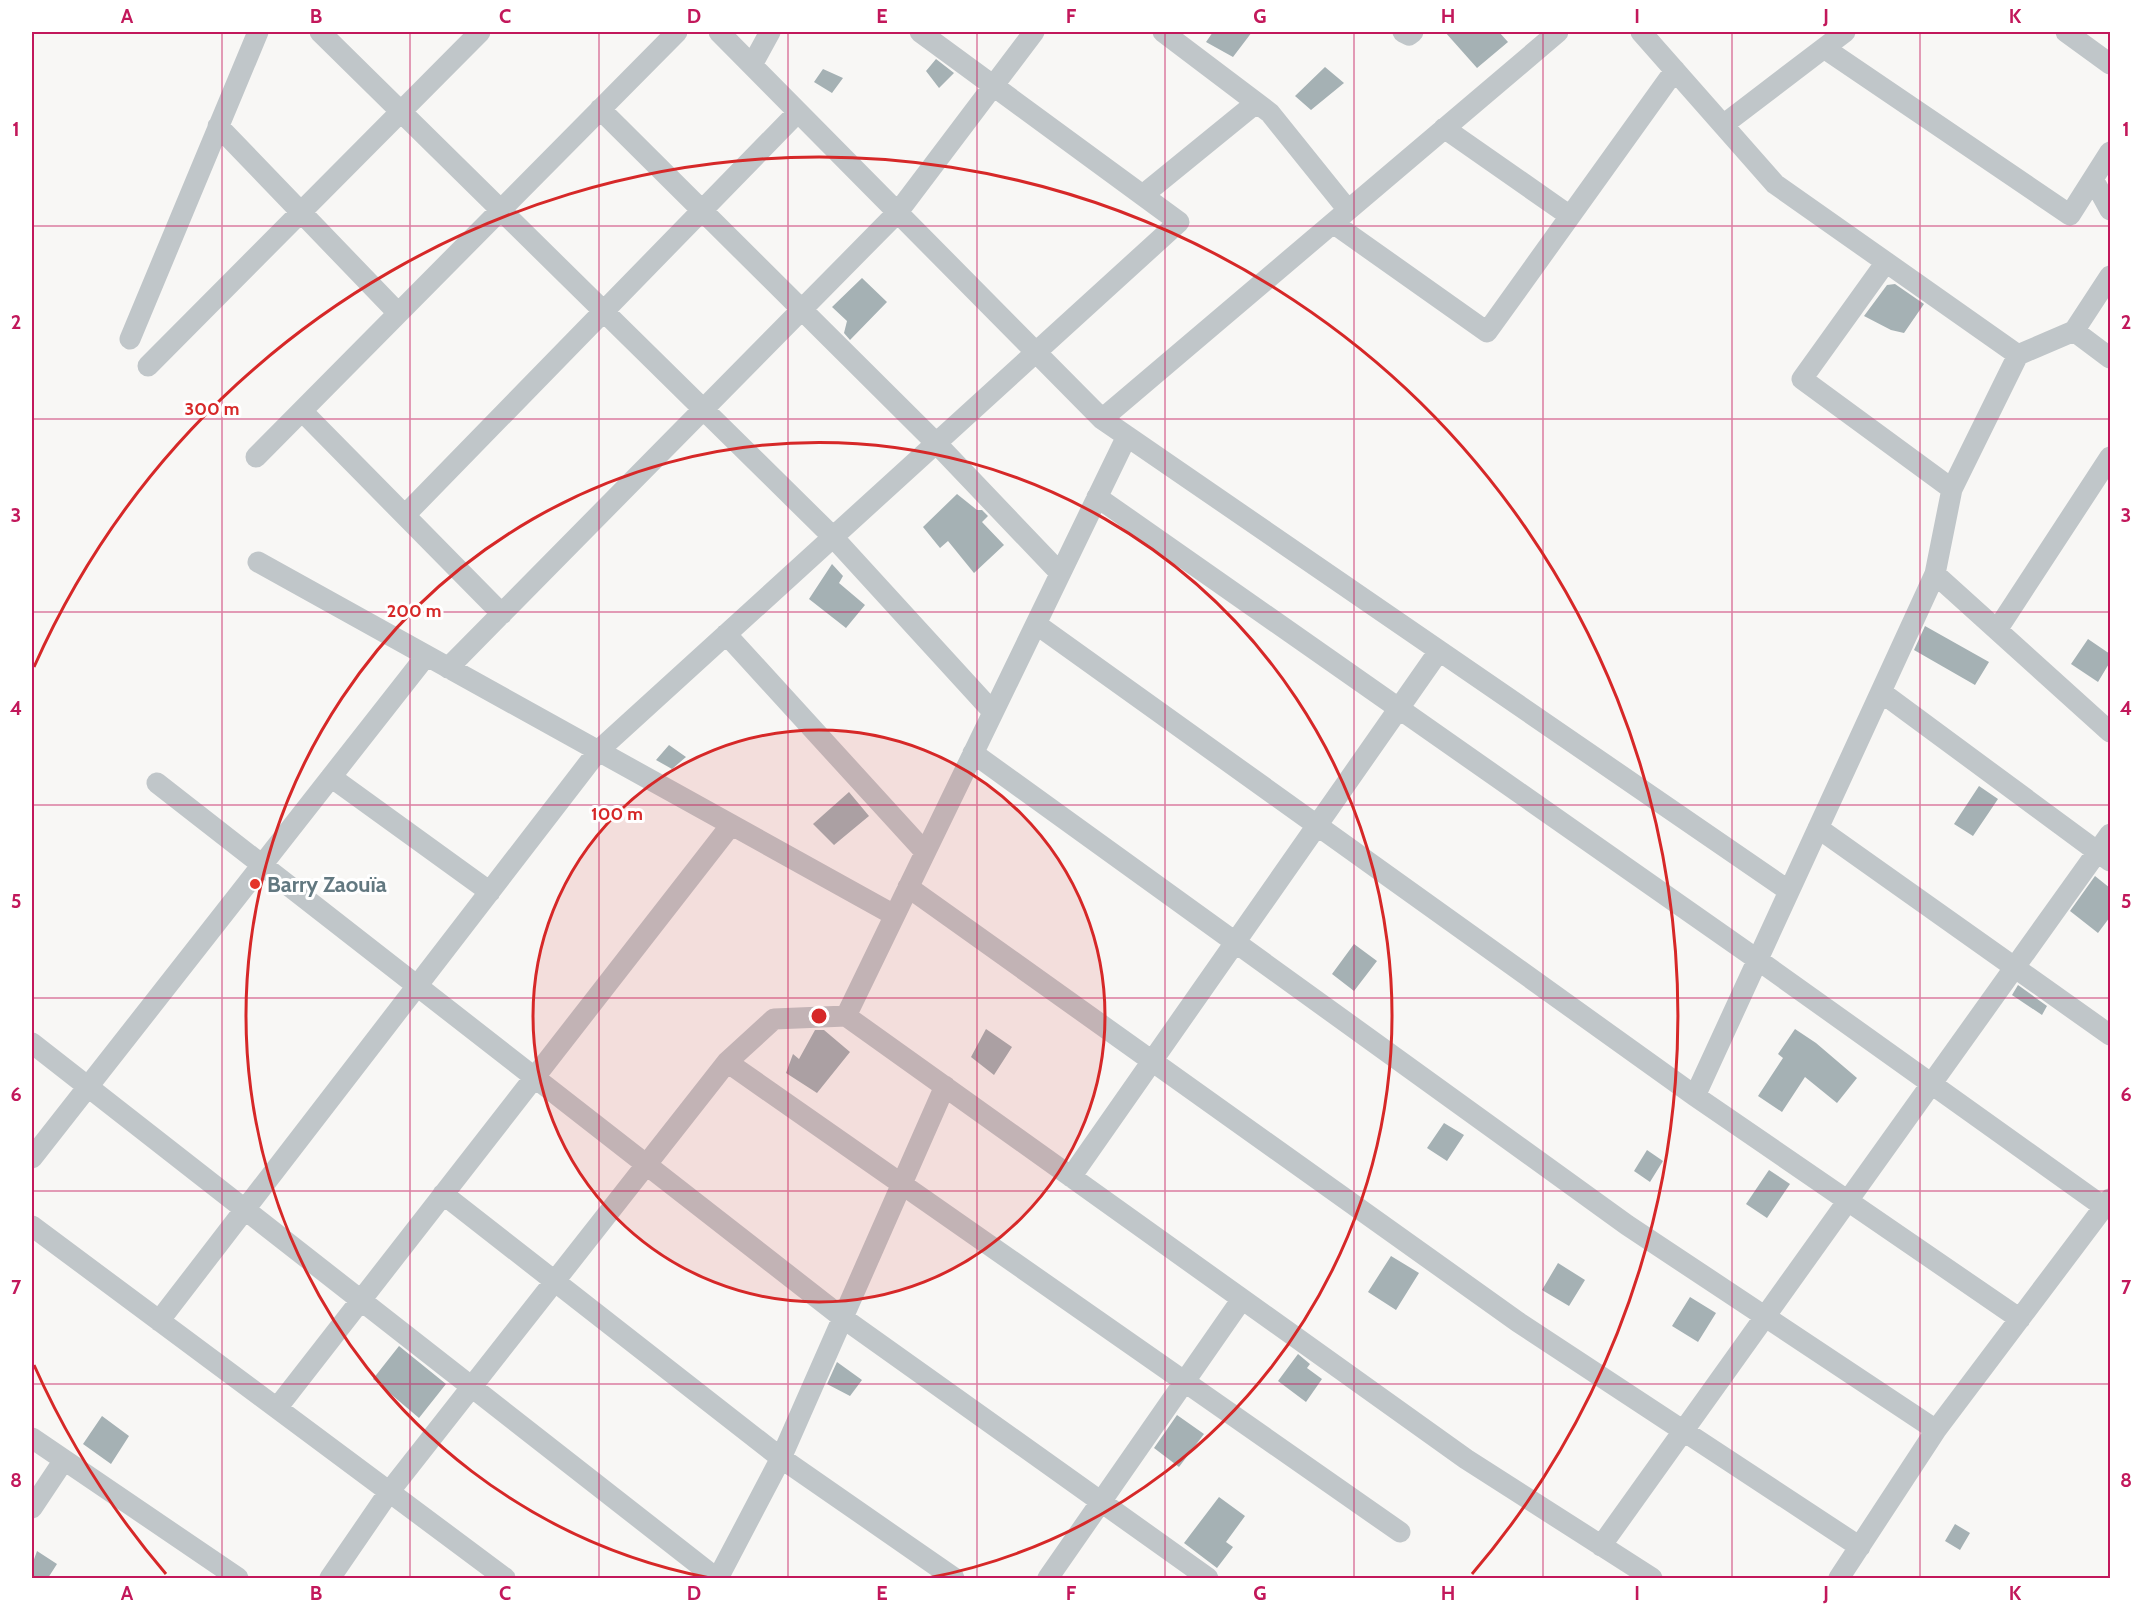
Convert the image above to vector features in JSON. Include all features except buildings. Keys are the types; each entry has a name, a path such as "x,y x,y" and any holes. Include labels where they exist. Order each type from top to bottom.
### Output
{"street":[{"path":"130,339 258,32"},
{"path":"320,32 833,537 993,712"},
{"path":"148,366 480,32"},
{"path":"256,457 677,32"},
{"path":"719,32 1102,419 1789,891"},
{"path":"752,65 770,32"},
{"path":"159,1321 598,751 1179,222 920,32"},
{"path":"448,668 898,212 1034,32"},
{"path":"1163,32 1270,113 1340,217 1487,332 1675,70"},
{"path":"1403,32 1409,35 1413,32"},
{"path":"1102,419 1558,32"},
{"path":"1641,32 1775,184 2018,355"},
{"path":"1723,125 1845,32"},
{"path":"2070,33 2110,64"},
{"path":"1824,48 2070,215 2110,152"},
{"path":"1143,195 1256,103"},
{"path":"600,109 936,443 1060,573"},
{"path":"405,515 798,112"},
{"path":"218,126 398,313"},
{"path":"1444,128 1570,216"},
{"path":"2093,179 2110,210"},
{"path":"1886,262 1802,379 1952,489"},
{"path":"1695,1096 1935,574 1952,489 2018,355 2074,331 2110,276"},
{"path":"2074,331 2110,358"},
{"path":"302,411 502,614"},
{"path":"846,1016 1127,436"},
{"path":"1997,630 2110,457"},
{"path":"1098,497 1932,1084 2107,1203 1936,1430 1839,1578"},
{"path":"258,562 894,915"},
{"path":"1935,574 2109,726"},
{"path":"1036,624 1695,1096 2020,1319"},
{"path":"726,634 925,852"},
{"path":"1071,1177 1439,651"},
{"path":"32,1158 426,656"},
{"path":"1881,692 2104,856"},
{"path":"973,753 1627,1225 1936,1430"},
{"path":"331,777 489,892"},
{"path":"157,783 843,1317 1208,1578"},
{"path":"277,1408 730,825"},
{"path":"1818,828 2110,1035"},
{"path":"1601,1546 2015,968 2104,856 2110,834"},
{"path":"908,887 1518,1322 1860,1547"},
{"path":"330,1578 389,1492 727,1062 774,1019 846,1016 1466,1459 1652,1578"},
{"path":"32,1043 717,1578 782,1458 945,1086"},
{"path":"727,1062 1400,1532"},
{"path":"443,1194 782,1458 954,1578"},
{"path":"32,1226 505,1578"},
{"path":"1048,1578 1242,1299"},
{"path":"32,1438 238,1578"},
{"path":"32,1508 64,1460"}],"place":[{"name":"Barry Zaouïa","path":"255,884"}]}
